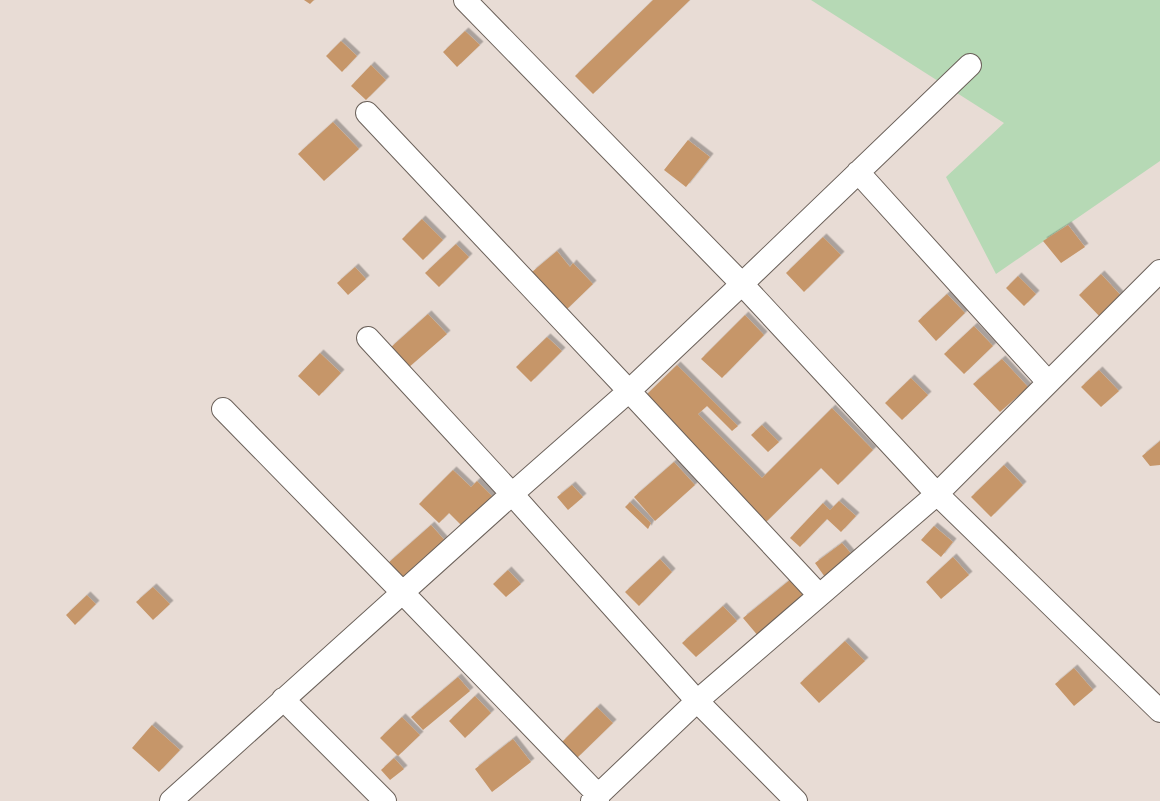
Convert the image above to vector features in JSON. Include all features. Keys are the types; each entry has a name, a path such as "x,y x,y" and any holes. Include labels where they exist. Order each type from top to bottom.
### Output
{"street":[{"path":"465,0 742,284 937,494 1160,711"},
{"path":"171,801 512,494 629,391 970,65"},
{"path":"367,113 819,595"},
{"path":"858,172 1048,382"},
{"path":"223,409 403,593 595,798 697,701 937,494 1160,271"},
{"path":"368,338 512,494 697,701 796,801"},
{"path":"284,699 385,801"}],"green space":[{"path":"811,0 1160,0 1160,161 996,274 946,177 1004,123"}],"building":[{"path":"304,0 314,0 310,4"},
{"path":"653,0 690,0 593,94 575,76"},
{"path":"465,31 480,45 457,67 443,52"},
{"path":"341,41 357,56 342,72 326,56"},
{"path":"371,65 386,80 366,100 351,86"},
{"path":"333,122 359,149 324,181 298,154"},
{"path":"688,140 710,157 686,187 664,170"},
{"path":"422,219 443,240 423,260 402,239"},
{"path":"1068,225 1085,247 1061,263 1043,241"},
{"path":"823,237 841,255 804,292 786,273"},
{"path":"456,244 469,257 439,287 425,273"},
{"path":"557,251 570,267 573,263 593,284 565,311 532,272"},
{"path":"355,267 366,279 348,295 337,283"},
{"path":"1101,274 1125,300 1103,320 1079,295"},
{"path":"1018,276 1036,294 1024,306 1006,288"},
{"path":"947,294 965,313 936,341 918,321"},
{"path":"428,314 447,334 408,368 390,348"},
{"path":"745,315 764,335 722,378 701,359"},
{"path":"974,326 993,346 964,374 944,354"},
{"path":"547,337 562,351 531,382 516,367"},
{"path":"320,353 341,373 319,396 298,376"},
{"path":"1002,359 1028,387 1000,412 973,384"},
{"path":"677,365 738,426 732,431 707,406 698,414 762,478 832,408 873,450 838,485 821,468 764,524 641,400"},
{"path":"1099,370 1119,391 1101,407 1081,387"},
{"path":"911,378 928,395 902,420 885,403"},
{"path":"762,425 779,442 768,452 751,435"},
{"path":"1160,441 1160,465 1150,466 1142,456"},
{"path":"674,462 695,485 655,521 634,497"},
{"path":"1004,465 1023,485 991,517 971,497"},
{"path":"453,470 471,487 477,481 498,502 468,532 449,513 439,523 419,504"},
{"path":"572,485 583,497 568,510 557,497"},
{"path":"839,501 856,516 841,532 827,519 800,547 790,538 823,503 830,510"},
{"path":"630,502 651,523 648,529 625,507"},
{"path":"431,525 447,543 404,582 387,564"},
{"path":"934,526 953,542 941,557 921,540"},
{"path":"842,543 855,558 827,580 815,563"},
{"path":"953,557 969,575 941,599 926,582"},
{"path":"660,559 672,572 639,606 625,592"},
{"path":"508,570 521,584 506,597 493,584"},
{"path":"791,579 807,598 759,637 743,618"},
{"path":"153,587 170,604 153,620 136,602"},
{"path":"87,595 96,604 75,625 66,615"},
{"path":"723,606 737,621 696,657 682,643"},
{"path":"845,641 865,661 819,703 800,683"},
{"path":"1074,668 1093,690 1074,706 1055,684"},
{"path":"458,677 470,691 423,730 411,717"},
{"path":"475,696 491,713 465,738 449,721"},
{"path":"597,707 613,723 577,758 562,742"},
{"path":"402,717 420,735 398,756 380,738"},
{"path":"152,725 180,750 159,772 132,748"},
{"path":"513,739 531,762 492,792 475,769"},
{"path":"394,758 404,769 390,780 381,770"}]}
